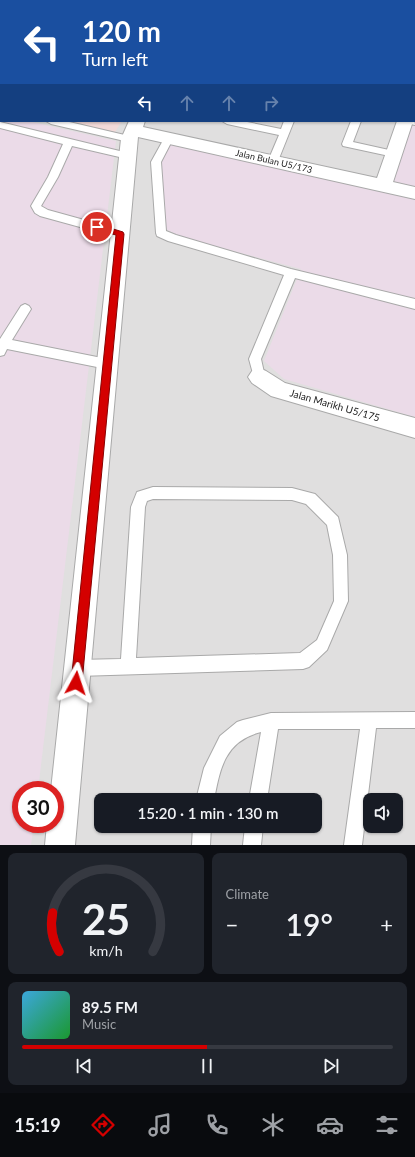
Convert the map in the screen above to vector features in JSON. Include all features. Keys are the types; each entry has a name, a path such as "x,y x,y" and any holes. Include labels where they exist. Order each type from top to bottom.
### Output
{"street":[{"path":"384,186 405,122"},
{"name":"Jalan Bulan U5/173","path":"132,136 169,137 415,193"},
{"path":"60,845 120,234 132,136"},
{"name":"Jalan Marikh U5/175","path":"258,377 279,390 415,428"}],"lane":[{"path":"56,122 132,136"},
{"path":"233,122 284,133"},
{"path":"273,161 289,122"},
{"path":"356,122 347,144 394,154"},
{"path":"0,125 69,142 132,136"},
{"path":"169,137 156,162 161,233 172,238 291,273 415,304"},
{"path":"69,142 53,177 36,206 44,213 120,234"},
{"path":"258,377 255,359 291,273"},
{"path":"25,309 2,347 107,364"},
{"path":"78,668 303,661 322,645 341,601 340,555 333,522 310,499 292,494 153,493 142,496 138,507 128,666"},
{"path":"353,845 369,720"},
{"path":"206,793 212,768 226,742 243,728 270,721 415,720"},
{"path":"259,793 270,721"},
{"path":"201,845 202,833"},
{"path":"252,845 253,833"}],"shaded area":[{"path":"0,122 415,122 415,845 0,845"},
{"path":"0,122 32,122 116,141 39,781 12,781 12,833 33,833 31,845 0,845"},
{"path":"70,122 121,122 115,132"},
{"path":"411,122 415,122 415,417 284,379 264,361 301,269 181,237 166,229 161,162 171,143 388,192"}],"route":[{"path":"76,683 120,234 97,227"}]}
